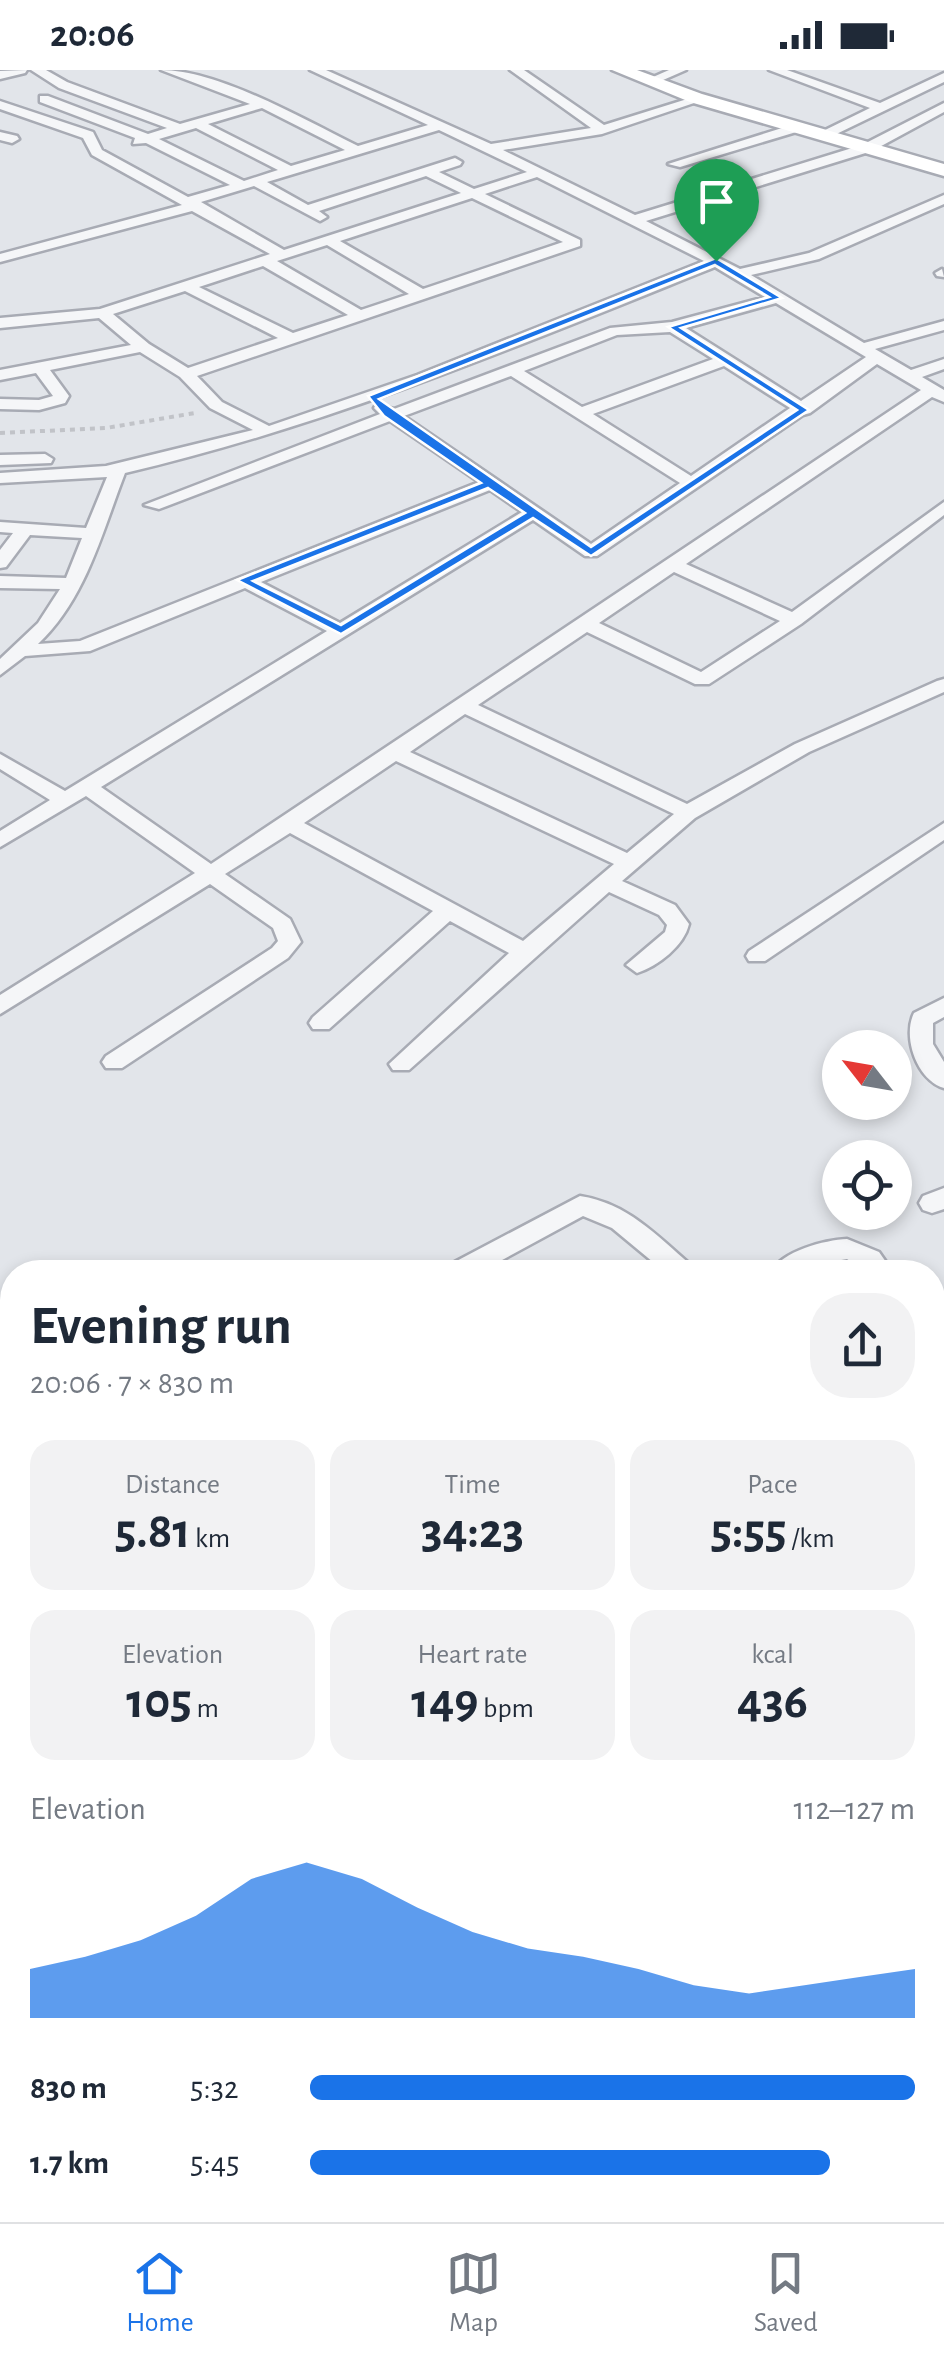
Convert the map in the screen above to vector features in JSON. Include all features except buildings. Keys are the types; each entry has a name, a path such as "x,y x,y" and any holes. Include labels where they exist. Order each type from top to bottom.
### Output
{"street":[{"path":"0,76 21,70"},
{"path":"37,70 62,84 180,129"},
{"path":"166,70 262,104 357,151"},
{"path":"0,1006 288,824 462,705 938,393 716,261 488,148 316,70"},
{"path":"516,70 602,130"},
{"path":"621,70 696,98 944,170"},
{"path":"650,81 680,70"},
{"path":"775,70 878,107"},
{"path":"809,82 825,76"},
{"path":"826,135 944,77"},
{"path":"488,148 602,130 696,98"},
{"path":"44,99 145,138 349,232"},
{"path":"106,156 145,138 262,104"},
{"path":"0,105 88,135 98,152 281,254"},
{"path":"634,220 867,148 944,107"},
{"path":"198,124 290,171"},
{"path":"0,258 194,203 440,126"},
{"path":"675,164 798,127"},
{"path":"307,210 454,162"},
{"path":"186,374 575,243 427,171"},
{"path":"0,323 102,313 537,173"},
{"path":"738,274 814,256 944,199"},
{"path":"327,239 422,295"},
{"path":"264,260 361,316"},
{"path":"0,460 118,470 267,431 372,398 716,261"},
{"path":"188,287 293,339"},
{"path":"153,505 615,331 673,327 777,298"},
{"path":"102,313 143,347 186,374 216,405 267,431"},
{"path":"372,398 388,414 591,552 804,410 869,352 942,325"},
{"path":"673,327 804,410"},
{"path":"0,375 143,347"},
{"path":"580,413 724,360"},
{"path":"910,376 944,364"},
{"path":"0,404 39,405 59,400 62,396 39,365"},
{"path":"514,370 694,485"},
{"path":"0,478 46,466 121,456 151,462"},
{"path":"0,669 44,627 73,584 118,470"},
{"path":"20,650 83,647 490,484"},
{"path":"586,624 702,680 794,620 944,506"},
{"path":"0,840 533,513"},
{"path":"0,527 95,534"},
{"path":"0,563 24,530"},
{"path":"676,566 794,620"},
{"path":"243,580 341,630"},
{"path":"0,582 73,584"},
{"path":"401,1064 524,952 688,813 802,748 944,685"},
{"path":"462,705 688,813"},
{"path":"393,752 630,863"},
{"path":"0,760 64,800"},
{"path":"88,788 282,924 290,942 280,953 114,1062"},
{"path":"288,824 524,952"},
{"path":"757,956 944,830"},
{"path":"608,883 667,910 678,924 675,936 637,965"},
{"path":"321,1024 448,910"},
{"path":"944,1006 922,1019 918,1033 926,1057 944,1079"},
{"path":"480,1260 580,1206 597,1206 613,1215 667,1260"},
{"path":"809,1260 836,1247 846,1247 858,1250 868,1260"}],"path":[{"path":"0,433 31,435 140,424 216,405"}],"route":[{"path":"716,261 372,398 388,414 533,513 341,630 243,580 490,484 533,513 591,552 694,485 804,410 673,327 777,298 716,261"}]}
